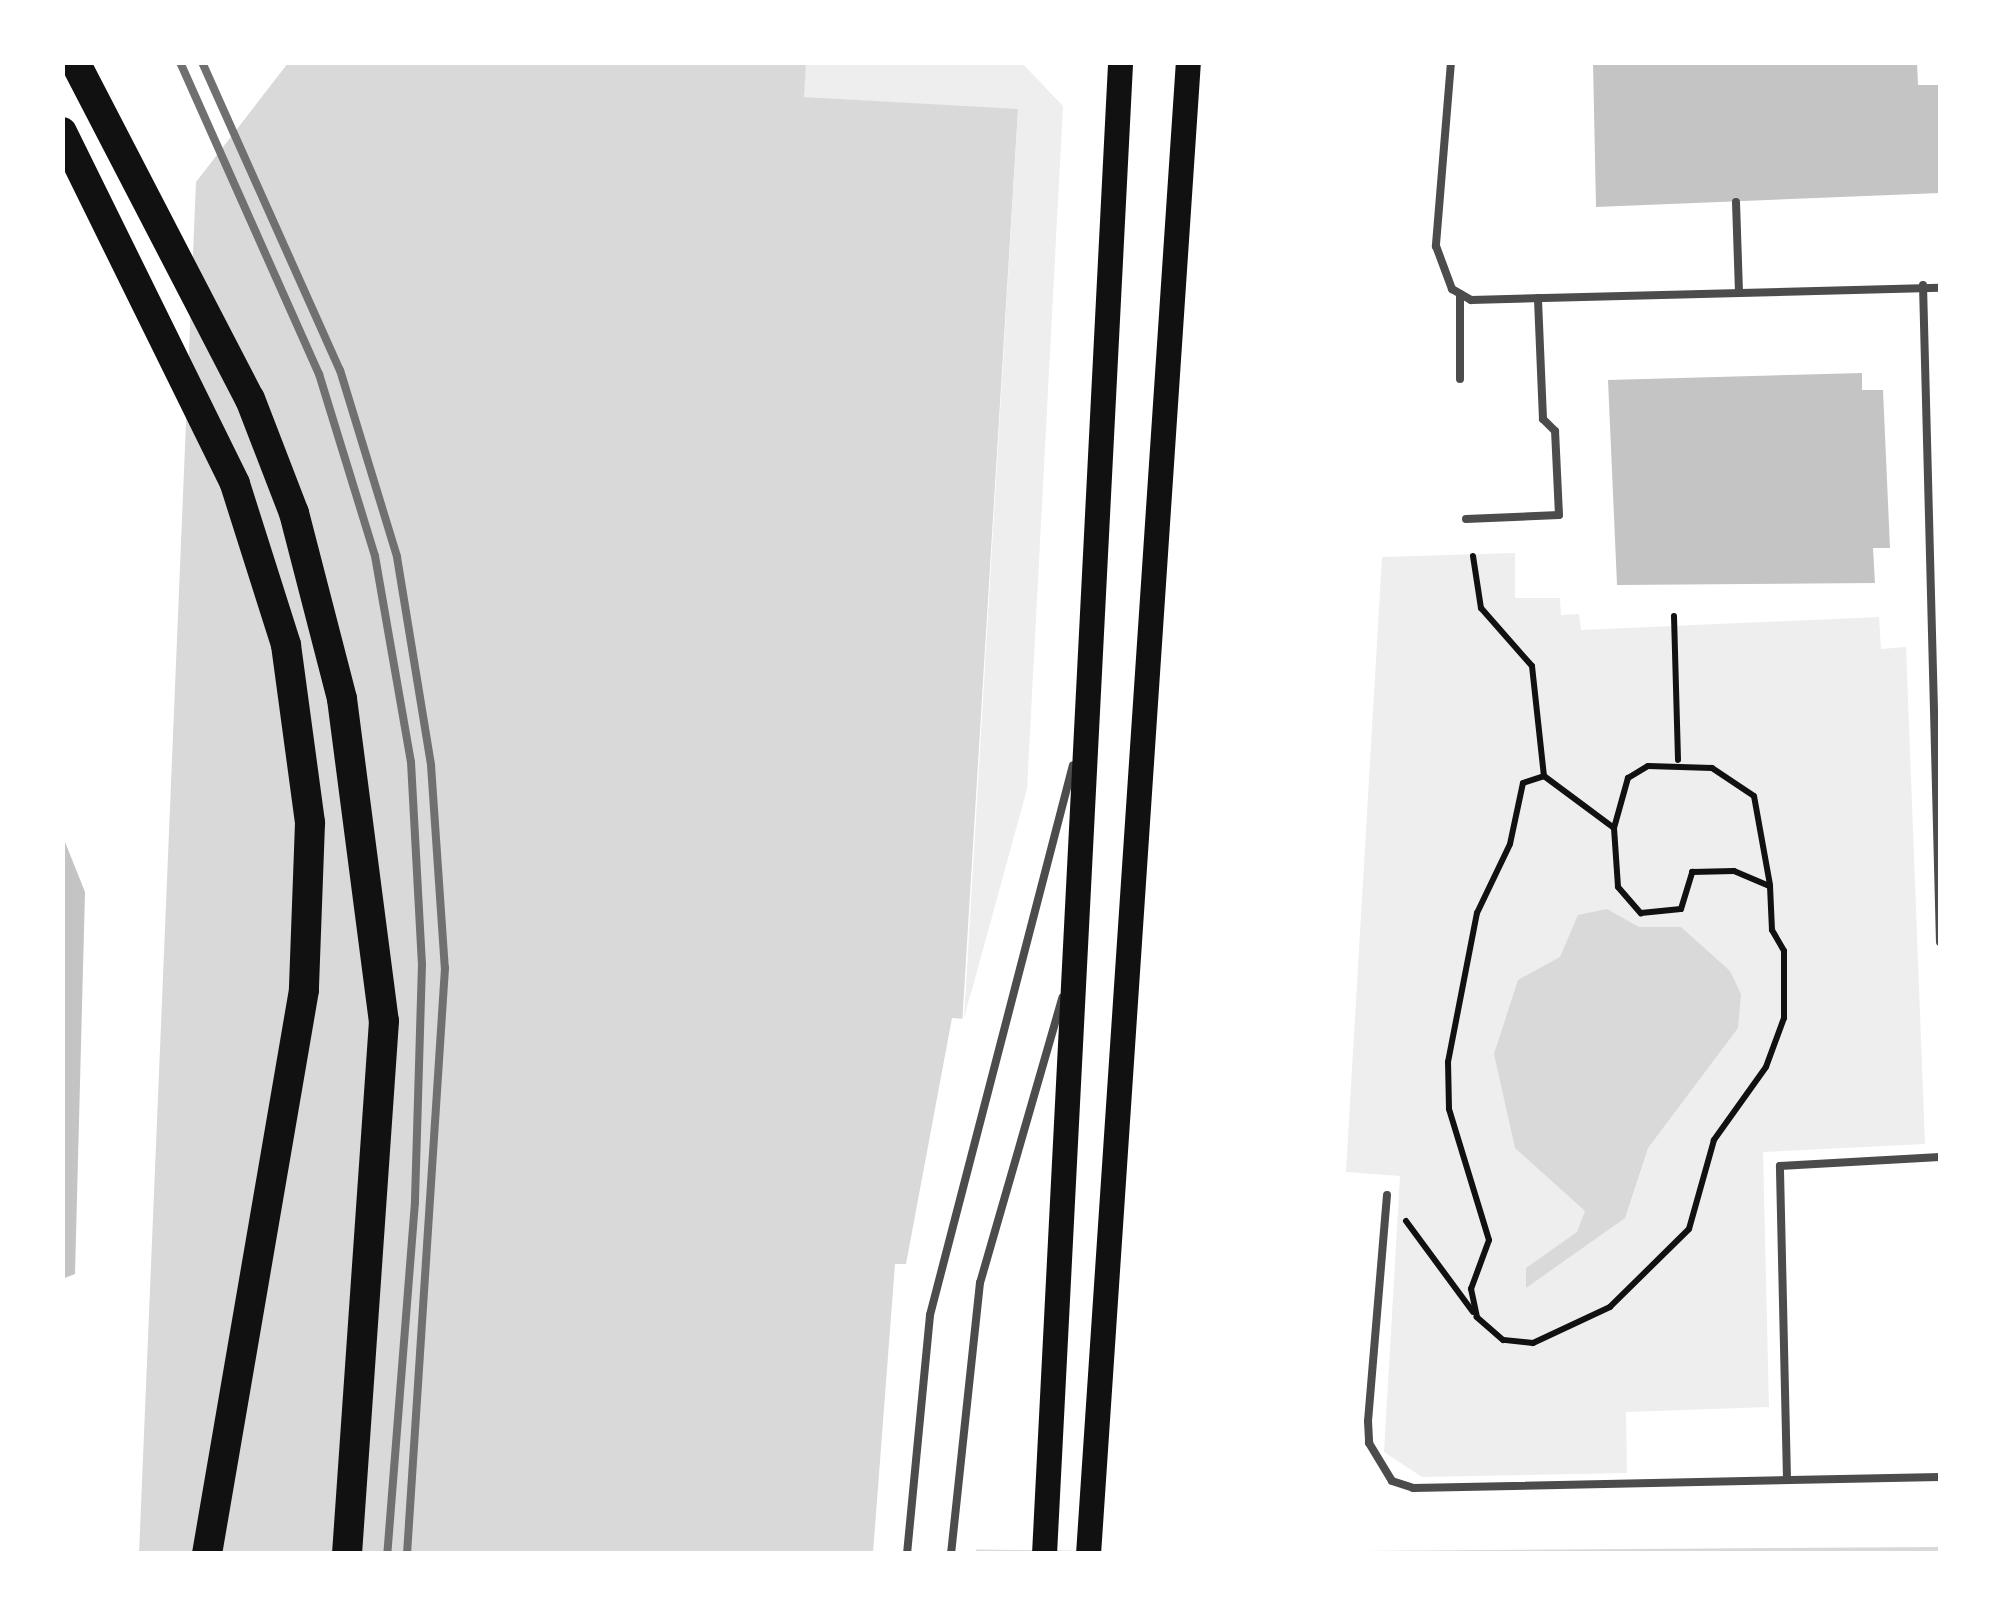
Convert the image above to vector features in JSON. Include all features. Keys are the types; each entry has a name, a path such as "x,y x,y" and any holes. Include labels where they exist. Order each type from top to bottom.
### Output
{"highway":[{"path":"74,62 250,399 314,579 373,896 382,1124 347,1554"},
{"path":"62,132 235,484 286,645 308,804 304,990 207,1554"}],"main road":[{"path":"1044,1554 1120,62"},
{"path":"1088,1554 1188,62"}],"lane":[{"path":"1451,62 1436,246 1460,294 1460,379"},
{"path":"1736,202 1739,291"},
{"path":"1460,294 1538,298 1923,285 1940,288"},
{"path":"1923,285 1940,942"},
{"path":"1466,519 1559,515 1556,430 1543,418 1538,298"},
{"path":"906,1554 930,1315 1087,712"},
{"path":"951,1554 966,1356 999,1201 1074,961"},
{"path":"1786,1479 1780,1166 1940,1157"},
{"path":"1387,1195 1368,1421 1369,1444 1392,1480 1413,1488 1940,1476"}],"path":[{"path":"1473,556 1481,608 1532,666 1544,776 1614,828"},
{"path":"1674,616 1678,760"},
{"path":"1387,1195 1477,1316 1503,1340 1534,1344 1610,1307 1689,1228 1714,1140 1766,1067 1784,1018 1784,951 1772,930 1770,886 1754,796 1735,778 1678,760 1628,778 1614,828 1618,887 1641,913 1680,909 1692,872 1734,871 1770,886"},
{"path":"1477,1316 1471,1289 1489,1240 1449,1109 1448,1062 1477,913 1510,844 1523,782 1544,776"}],"shaded area":[{"path":"1021,62 1063,106 1027,789 964,1019 1018,110 803,97 806,63"},
{"path":"288,63 806,63 804,97 1018,109 930,1549 1269,1553 139,1554 196,182"},
{"path":"1515,553 1515,598 1560,598 1561,615 1579,614 1581,630 1879,617 1881,649 1906,647 1925,1144 1763,1152 1769,1407 1626,1412 1627,1473 1422,1477 1384,1452 1400,1176 1346,1172 1382,557"},
{"path":"1607,909 1639,927 1681,927 1730,971 1741,994 1738,1028 1648,1148 1625,1218 1526,1288 1526,1268 1577,1232 1585,1211 1515,1148 1494,1054 1518,980 1560,957 1578,915"},
{"path":"1940,1547 1940,1554 1358,1553 1358,1551"}],"pier":[{"path":"970,995 935,1545 976,1545 976,1554 873,1553 895,1264 906,1264 952,1018 964,1019"}],"building":[{"path":"1593,62 1917,62 1918,85 1940,85 1940,193 1596,207"},
{"path":"1862,373 1862,390 1883,390 1890,548 1873,548 1875,583 1617,585 1608,380"},
{"path":"63,837 85,892 75,1274 62,1279"}],"railway":[{"path":"180,62 319,374 375,556 411,762 422,964 415,1202 387,1554"},
{"path":"202,62 340,370 397,557 431,765 445,968 407,1554"}]}
